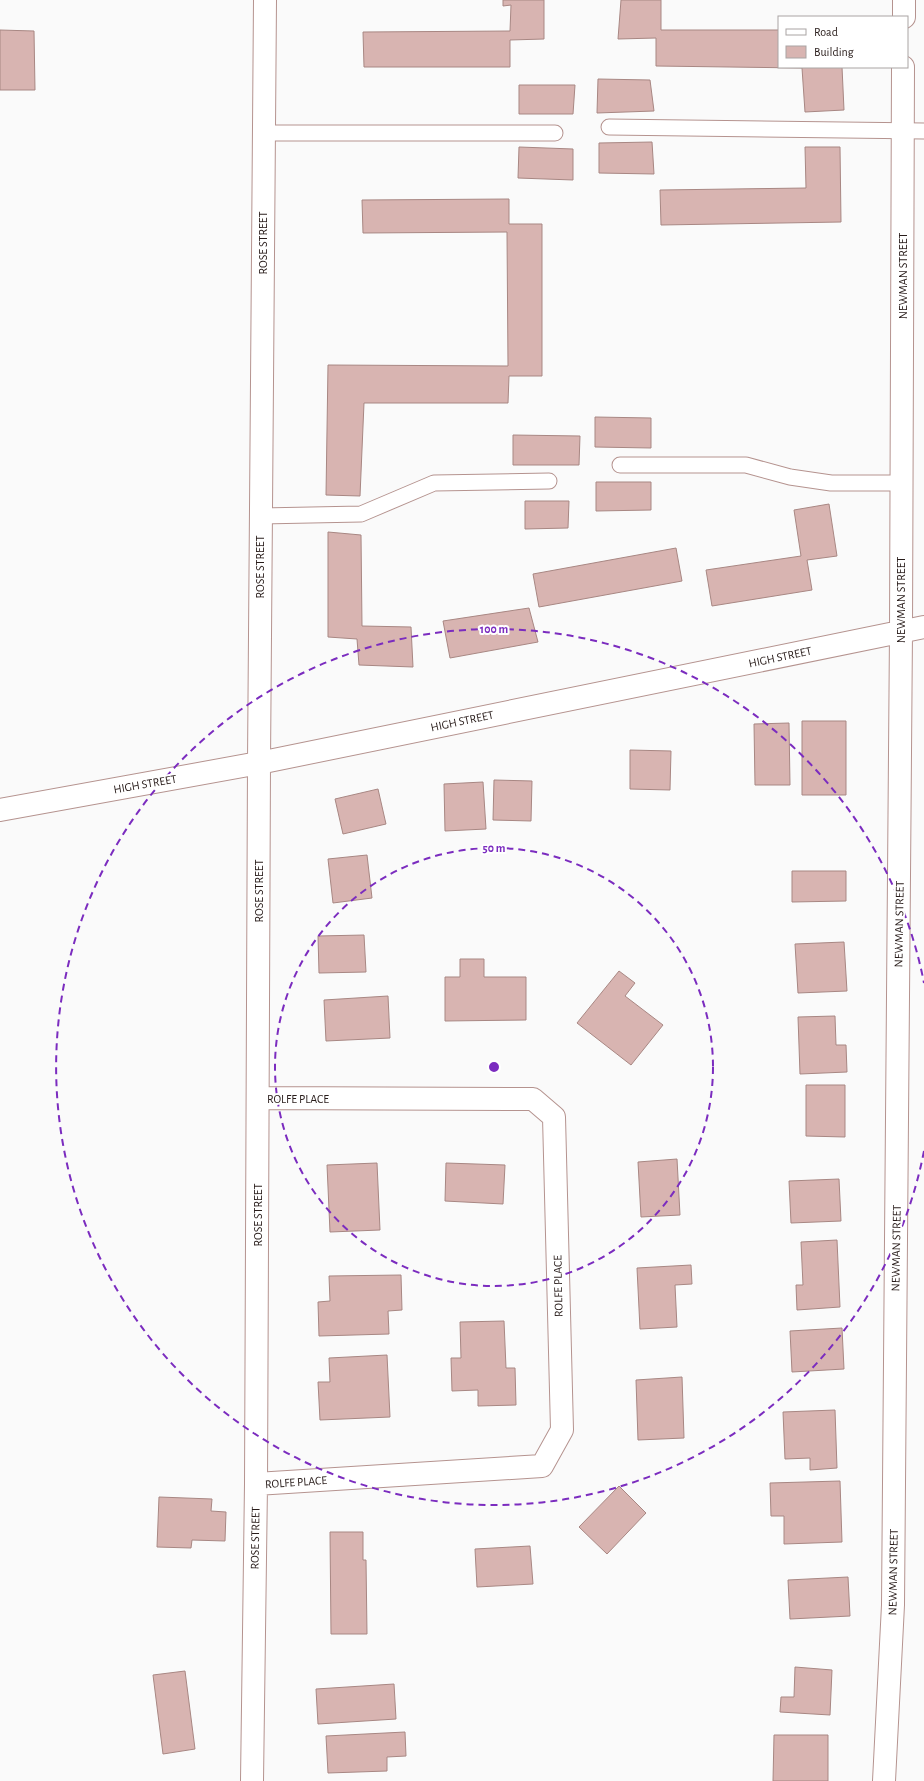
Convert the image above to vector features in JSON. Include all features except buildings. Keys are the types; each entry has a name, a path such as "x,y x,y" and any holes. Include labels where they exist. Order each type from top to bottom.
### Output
{"street":[{"name":"ROSE STREET","path":"252,1781 259,1098 259,763 265,0"},
{"path":"904,0 904,16"},
{"name":"NEWMAN STREET","path":"884,1781 893,1605 902,483 914,132 903,68"},
{"name":"HIGH STREET","path":"0,810 259,763 924,627"},
{"name":"ROLFE PLACE","path":"256,1484 542,1466 562,1430 554,1117 534,1099 259,1098"}],"lane":[{"path":"609,127 914,132"},
{"path":"264,133 555,133"},
{"path":"620,465 746,465 790,477 831,483 902,483"},
{"path":"261,516 361,514 434,483 550,481"}]}
